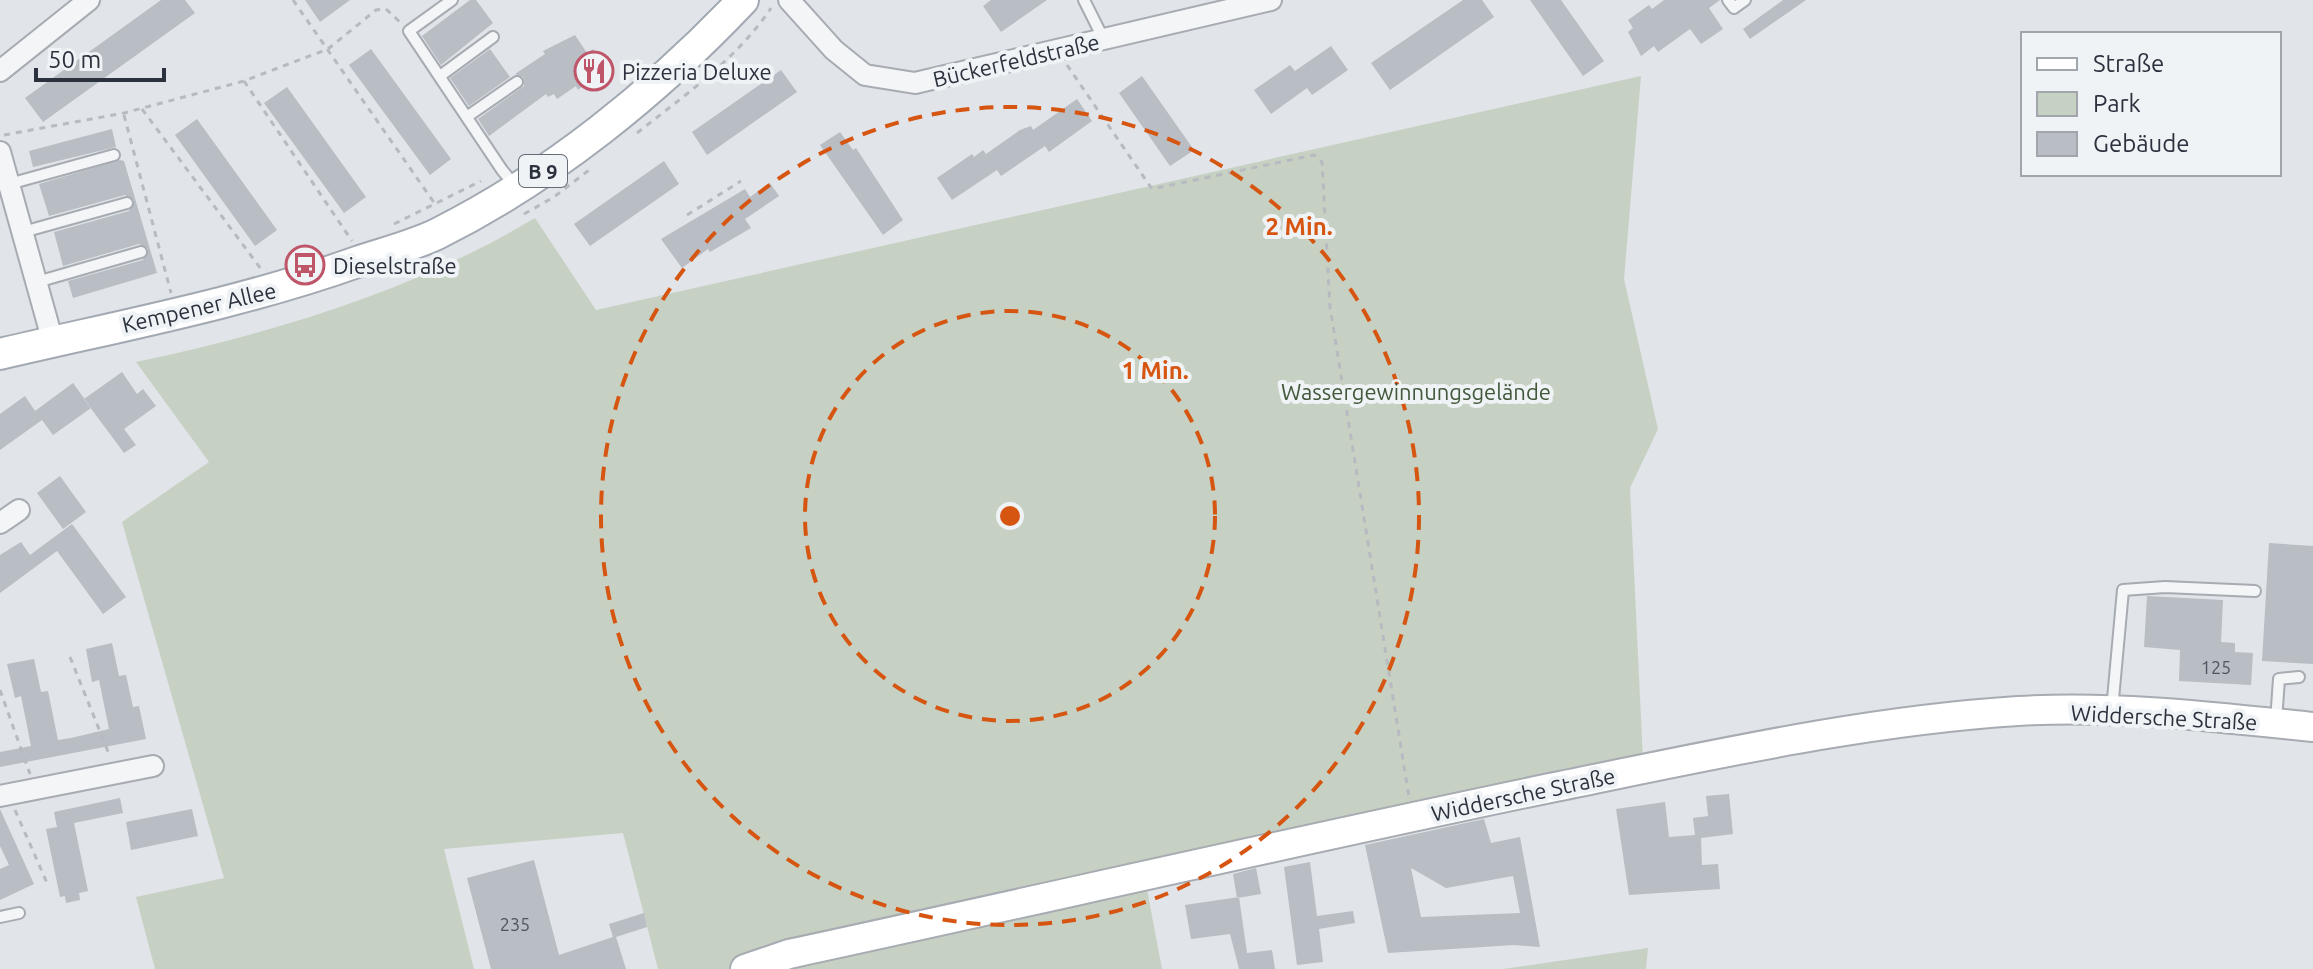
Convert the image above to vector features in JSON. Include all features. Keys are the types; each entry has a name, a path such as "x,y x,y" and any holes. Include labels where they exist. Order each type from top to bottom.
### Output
{"main road":[{"name":"Kempener Allee","path":"0,354 297,284 435,235 510,179 683,64 743,0"}],"street":[{"path":"0,71 89,0"},
{"name":"Bückerfeldstraße","path":"789,0 834,50 865,75 915,83 1271,0"},
{"path":"0,152 53,342"},
{"path":"0,523 19,510"},
{"name":"Widdersche Straße","path":"745,969 789,954 1413,817 1727,752 1898,725 2019,711 2112,712 2313,727"},
{"path":"4,795 153,766"}],"lane":[{"path":"452,0 409,31 510,179"},
{"path":"1084,0 1104,40"},
{"path":"1728,0 1734,8 1745,0"},
{"path":"440,76 493,37"},
{"path":"468,116 517,82"},
{"path":"9,184 114,155"},
{"path":"23,232 127,203"},
{"path":"37,282 141,252"},
{"path":"2112,712 2123,590 2165,587 2255,591"},
{"path":"2275,723 2279,679 2299,677"},
{"path":"0,917 19,913"}],"path":[{"path":"293,0 435,205"},
{"path":"0,135 124,113 244,81 328,49 376,10 386,9 409,31"},
{"path":"1063,50 1069,71 1152,189 1314,155 1322,162 1330,307 1413,817"},
{"path":"244,81 353,243"},
{"path":"142,109 264,273"},
{"path":"124,113 176,312"},
{"path":"394,224 435,205 510,179"},
{"path":"687,215 741,181"},
{"path":"70,657 117,773"},
{"path":"0,690 35,789"},
{"path":"4,795 47,883"}],"green space":[{"name":"Wassergewinnungsgelände","path":"1641,76 1624,279 1658,429 1630,488 1643,760 799,944 728,969 658,969 623,833 444,849 474,969 155,969 136,897 224,878 122,522 209,462 136,362 240,337 342,306 440,268 535,218 596,310"},
{"path":"1147,889 1162,969 780,969"},
{"path":"1648,948 1646,969 1503,969"}],"building":[{"path":"161,0 185,0 195,13 43,122 25,98"},
{"path":"305,0 350,0 320,22"},
{"path":"470,0 476,0 493,23 441,65 422,36"},
{"path":"991,0 1047,0 1001,32 983,6"},
{"path":"1463,0 1482,0 1494,17 1390,90 1371,63"},
{"path":"1530,0 1561,0 1604,61 1583,76"},
{"path":"1664,0 1720,0 1709,8 1723,29 1701,44 1690,29 1658,52 1654,46 1641,56 1628,32 1633,28 1628,20 1649,5 1652,9"},
{"path":"1783,0 1806,0 1750,39 1743,29"},
{"path":"575,35 587,53 593,49 605,67 578,90 576,86 557,99 554,94 548,97 546,94 489,136 478,119 524,86 523,77 515,74 545,54 543,51"},
{"path":"1331,46 1348,70 1312,95 1307,88 1271,114 1254,90 1290,65 1295,71"},
{"path":"371,49 451,159 430,175 349,65"},
{"path":"490,49 510,77 469,106 450,78"},
{"path":"781,70 797,92 707,155 692,132"},
{"path":"1142,76 1194,150 1170,166 1119,93"},
{"path":"287,87 366,197 344,213 264,103"},
{"path":"1077,99 1092,121 1049,152 1045,146 1001,176 997,170 952,200 937,178 972,154 974,157 983,150 986,154 1020,130 1031,126 1033,130"},
{"path":"197,119 277,230 255,246 175,135"},
{"path":"112,129 116,147 33,167 29,151"},
{"path":"840,132 853,150 856,148 903,220 883,235 820,145"},
{"path":"124,161 157,273 73,298 68,281 143,260 148,249 139,244 63,266 54,232 129,211 134,200 125,195 49,216 39,184"},
{"path":"664,161 679,184 590,246 574,224"},
{"path":"770,183 779,196 745,219 751,228 710,252 708,249 682,268 661,239 745,189 750,197"},
{"path":"122,372 137,394 143,389 156,406 124,429 136,445 124,453 84,399"},
{"path":"73,383 91,408 53,435 42,420 0,450 0,414 25,396 35,411"},
{"path":"60,476 86,512 63,529 37,493"},
{"path":"72,524 126,597 103,614 57,551 0,593 0,555 21,542 30,555"},
{"path":"2269,543 2313,546 2313,664 2262,661"},
{"path":"2147,596 2223,600 2221,642 2235,643 2235,652 2253,653 2251,685 2179,681 2180,650 2144,647"},
{"path":"112,643 119,676 126,675 133,707 139,706 146,739 0,767 0,752 31,746 21,696 15,698 7,664 34,659 41,692 48,691 58,740 71,738 109,729 99,680 92,682 86,649"},
{"path":"1729,794 1733,834 1701,838 1702,865 1718,864 1720,889 1629,895 1616,809 1665,802 1669,837 1695,835 1693,818 1708,816 1706,796"},
{"path":"120,798 123,813 74,823 88,891 79,893 80,900 66,903 65,896 60,897 46,829 57,827 54,812"},
{"path":"0,809 34,884 0,900 0,869 9,865 0,846"},
{"path":"192,809 198,836 131,850 126,822"},
{"path":"1484,819 1491,843 1520,837 1540,947 1514,945 1388,953 1365,845","holes":["1411,868 1446,888 1513,876 1520,913 1421,917"]},
{"path":"534,860 559,955 613,937 609,924 644,913 647,927 616,937 626,969 491,969 467,878"},
{"path":"1310,862 1317,916 1353,911 1355,923 1319,929 1323,962 1297,965 1284,867"},
{"path":"1256,868 1261,894 1237,898 1233,874"},
{"path":"1239,897 1247,953 1272,950 1275,969 1239,969 1230,934 1191,939 1185,905"}],"place":[{"name":"Pizzeria Deluxe","path":"594,71"},
{"name":"Dieselstraße","path":"305,265"}]}
